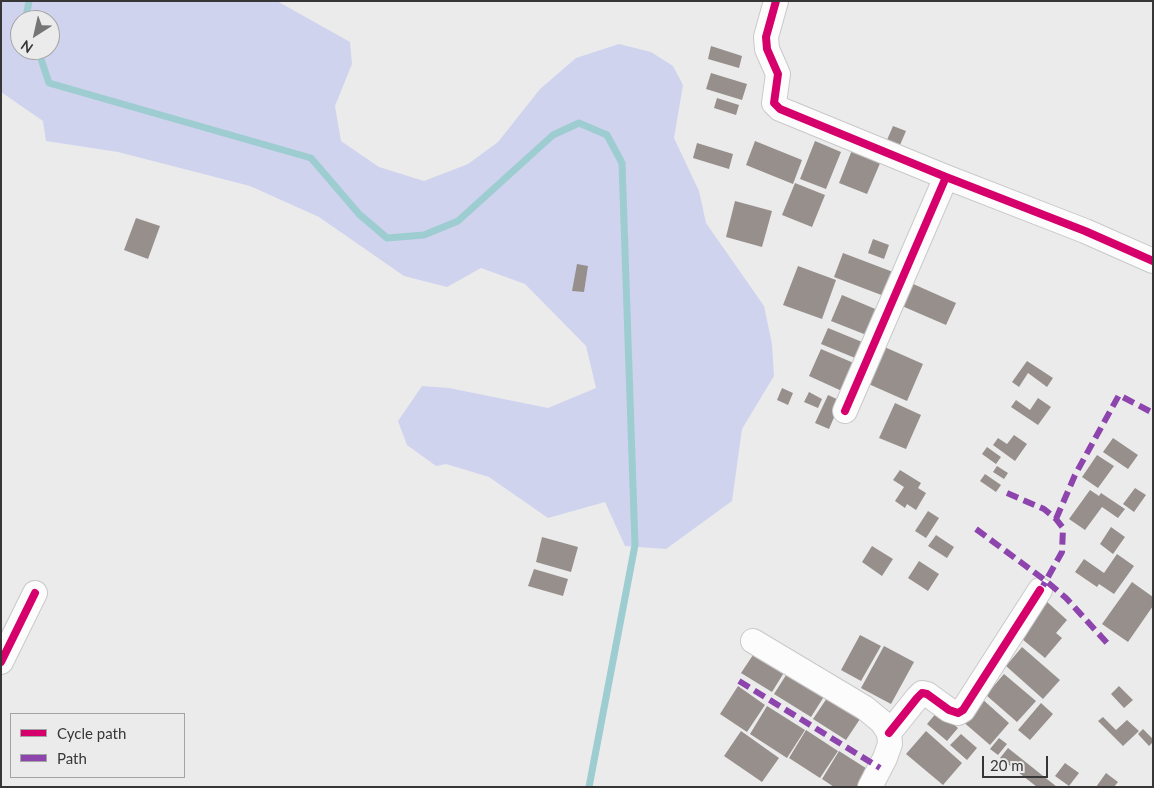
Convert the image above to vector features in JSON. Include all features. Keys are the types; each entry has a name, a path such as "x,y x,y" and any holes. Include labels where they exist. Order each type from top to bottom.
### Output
{"street":[{"path":"776,1 766,37 767,49 778,74 774,103 780,109 1085,231 1153,261"},
{"path":"845,411 946,177"},
{"path":"889,733 922,693 927,694 949,710 958,713 963,710 1040,590"},
{"path":"1,662 35,593"},
{"path":"753,641 866,708 882,722 889,733 890,744 870,787"}],"shaded area":[{"path":"1,1 277,1 350,42 352,64 335,106 341,141 379,167 424,181 468,164 498,142 540,89 576,58 619,44 651,52 673,66 683,85 674,138 699,191 706,223 764,306 772,344 774,376 742,429 732,501 666,549 625,546 605,502 548,518 489,477 446,464 436,466 407,445 398,421 422,386 449,388 548,408 596,388 586,346 525,284 481,268 447,287 404,276 319,217 250,186 118,152 46,141 43,121 1,92"}],"building":[{"path":"711,46 742,56 739,68 708,59"},
{"path":"711,73 747,84 742,100 706,89"},
{"path":"717,98 739,105 736,115 714,108"},
{"path":"893,126 906,131 900,145 887,140"},
{"path":"755,141 802,160 793,184 746,165"},
{"path":"815,141 841,152 826,189 800,179"},
{"path":"697,143 733,154 729,169 693,158"},
{"path":"852,150 881,161 867,194 839,183"},
{"path":"795,183 825,195 812,227 782,215"},
{"path":"735,201 772,211 762,247 726,237"},
{"path":"136,218 160,226 148,259 124,250"},
{"path":"873,239 889,245 884,259 868,253"},
{"path":"843,253 893,272 884,296 834,277"},
{"path":"577,264 588,266 584,292 572,291"},
{"path":"798,266 836,280 822,319 783,305"},
{"path":"911,283 956,303 946,325 902,306"},
{"path":"842,295 880,311 869,336 831,321"},
{"path":"828,328 867,344 860,360 821,344"},
{"path":"880,345 923,364 907,401 864,382"},
{"path":"821,349 856,364 844,392 809,376"},
{"path":"1027,361 1053,378 1047,387 1028,373 1019,387 1012,382"},
{"path":"782,388 793,393 788,405 777,400"},
{"path":"809,392 822,399 818,408 804,402"},
{"path":"828,395 841,401 829,429 815,423"},
{"path":"1038,398 1051,407 1038,425 1011,407 1016,400 1030,410"},
{"path":"895,403 921,415 906,449 879,438"},
{"path":"1014,435 1027,444 1015,461 993,445 998,438 1007,444"},
{"path":"1113,438 1138,455 1128,469 1103,452"},
{"path":"987,447 1001,457 996,464 982,454"},
{"path":"1097,455 1114,466 1098,488 1082,477"},
{"path":"997,466 1008,473 1004,479 993,472"},
{"path":"900,470 921,483 918,488 926,493 916,510 907,504 905,508 895,501 904,487 893,480"},
{"path":"985,474 1001,485 996,492 980,481"},
{"path":"1135,488 1146,495 1134,512 1123,504"},
{"path":"1090,490 1099,496 1101,493 1125,509 1118,518 1102,507 1085,530 1069,519"},
{"path":"928,511 939,518 926,538 915,531"},
{"path":"1111,527 1125,537 1113,554 1100,544"},
{"path":"936,535 954,547 947,558 928,546"},
{"path":"542,537 578,547 571,572 536,562"},
{"path":"872,546 893,559 882,576 862,562"},
{"path":"1117,554 1134,566 1114,594 1099,584 1097,587 1075,572 1084,559 1104,573"},
{"path":"919,561 939,574 928,591 908,578"},
{"path":"534,569 568,579 563,596 528,586"},
{"path":"1132,582 1153,597 1153,606 1128,642 1102,624"},
{"path":"1045,600 1067,620 1056,633 1062,638 1045,658 1016,634"},
{"path":"860,635 881,646 861,681 841,670"},
{"path":"884,646 914,662 891,704 861,688"},
{"path":"1022,647 1060,680 1043,699 1006,666"},
{"path":"755,652 785,671 772,692 741,673"},
{"path":"788,672 825,695 811,717 774,694"},
{"path":"1004,674 1036,701 1017,722 986,695"},
{"path":"738,686 765,705 747,732 720,714"},
{"path":"1119,686 1133,700 1124,708 1111,694"},
{"path":"829,695 862,716 846,740 813,719"},
{"path":"981,698 1009,723 990,745 961,720"},
{"path":"1041,703 1053,714 1030,740 1018,730"},
{"path":"767,706 805,730 787,758 750,734"},
{"path":"938,711 958,728 947,741 927,724"},
{"path":"1103,717 1116,730 1127,720 1139,731 1123,746 1098,721"},
{"path":"1143,729 1153,739 1149,746 1138,734"},
{"path":"806,730 838,751 820,778 789,758"},
{"path":"741,731 779,758 762,782 724,756"},
{"path":"926,731 962,763 943,785 906,754"},
{"path":"961,734 977,748 967,760 950,745"},
{"path":"999,738 1007,744 998,755 990,749"},
{"path":"1008,748 1057,787 1037,787 1000,758"},
{"path":"839,751 872,772 862,787 834,787 822,779"},
{"path":"1065,763 1079,773 1069,786 1055,776"},
{"path":"1106,773 1118,782 1114,787 1096,787"}],"waterway":[{"path":"27,10 29,1"},
{"path":"41,60 49,83 311,158 359,214 387,238 424,235 458,221 553,135 579,123 607,135 622,163 635,545 589,787"}],"marked path":[{"path":"1056,519 1075,475 1119,395 1153,413"},
{"path":"1007,493 1044,509 1063,528 1062,552 1043,586"},
{"path":"976,529 1066,598 1108,644"},
{"path":"739,681 880,768"}],"cycle path":[{"path":"776,1 766,37 767,49 778,74 774,103 780,109 1085,231 1153,261"},
{"path":"845,411 946,177"},
{"path":"889,733 922,693 927,694 949,710 958,713 963,710 1040,590"},
{"path":"1,662 35,593"}]}
